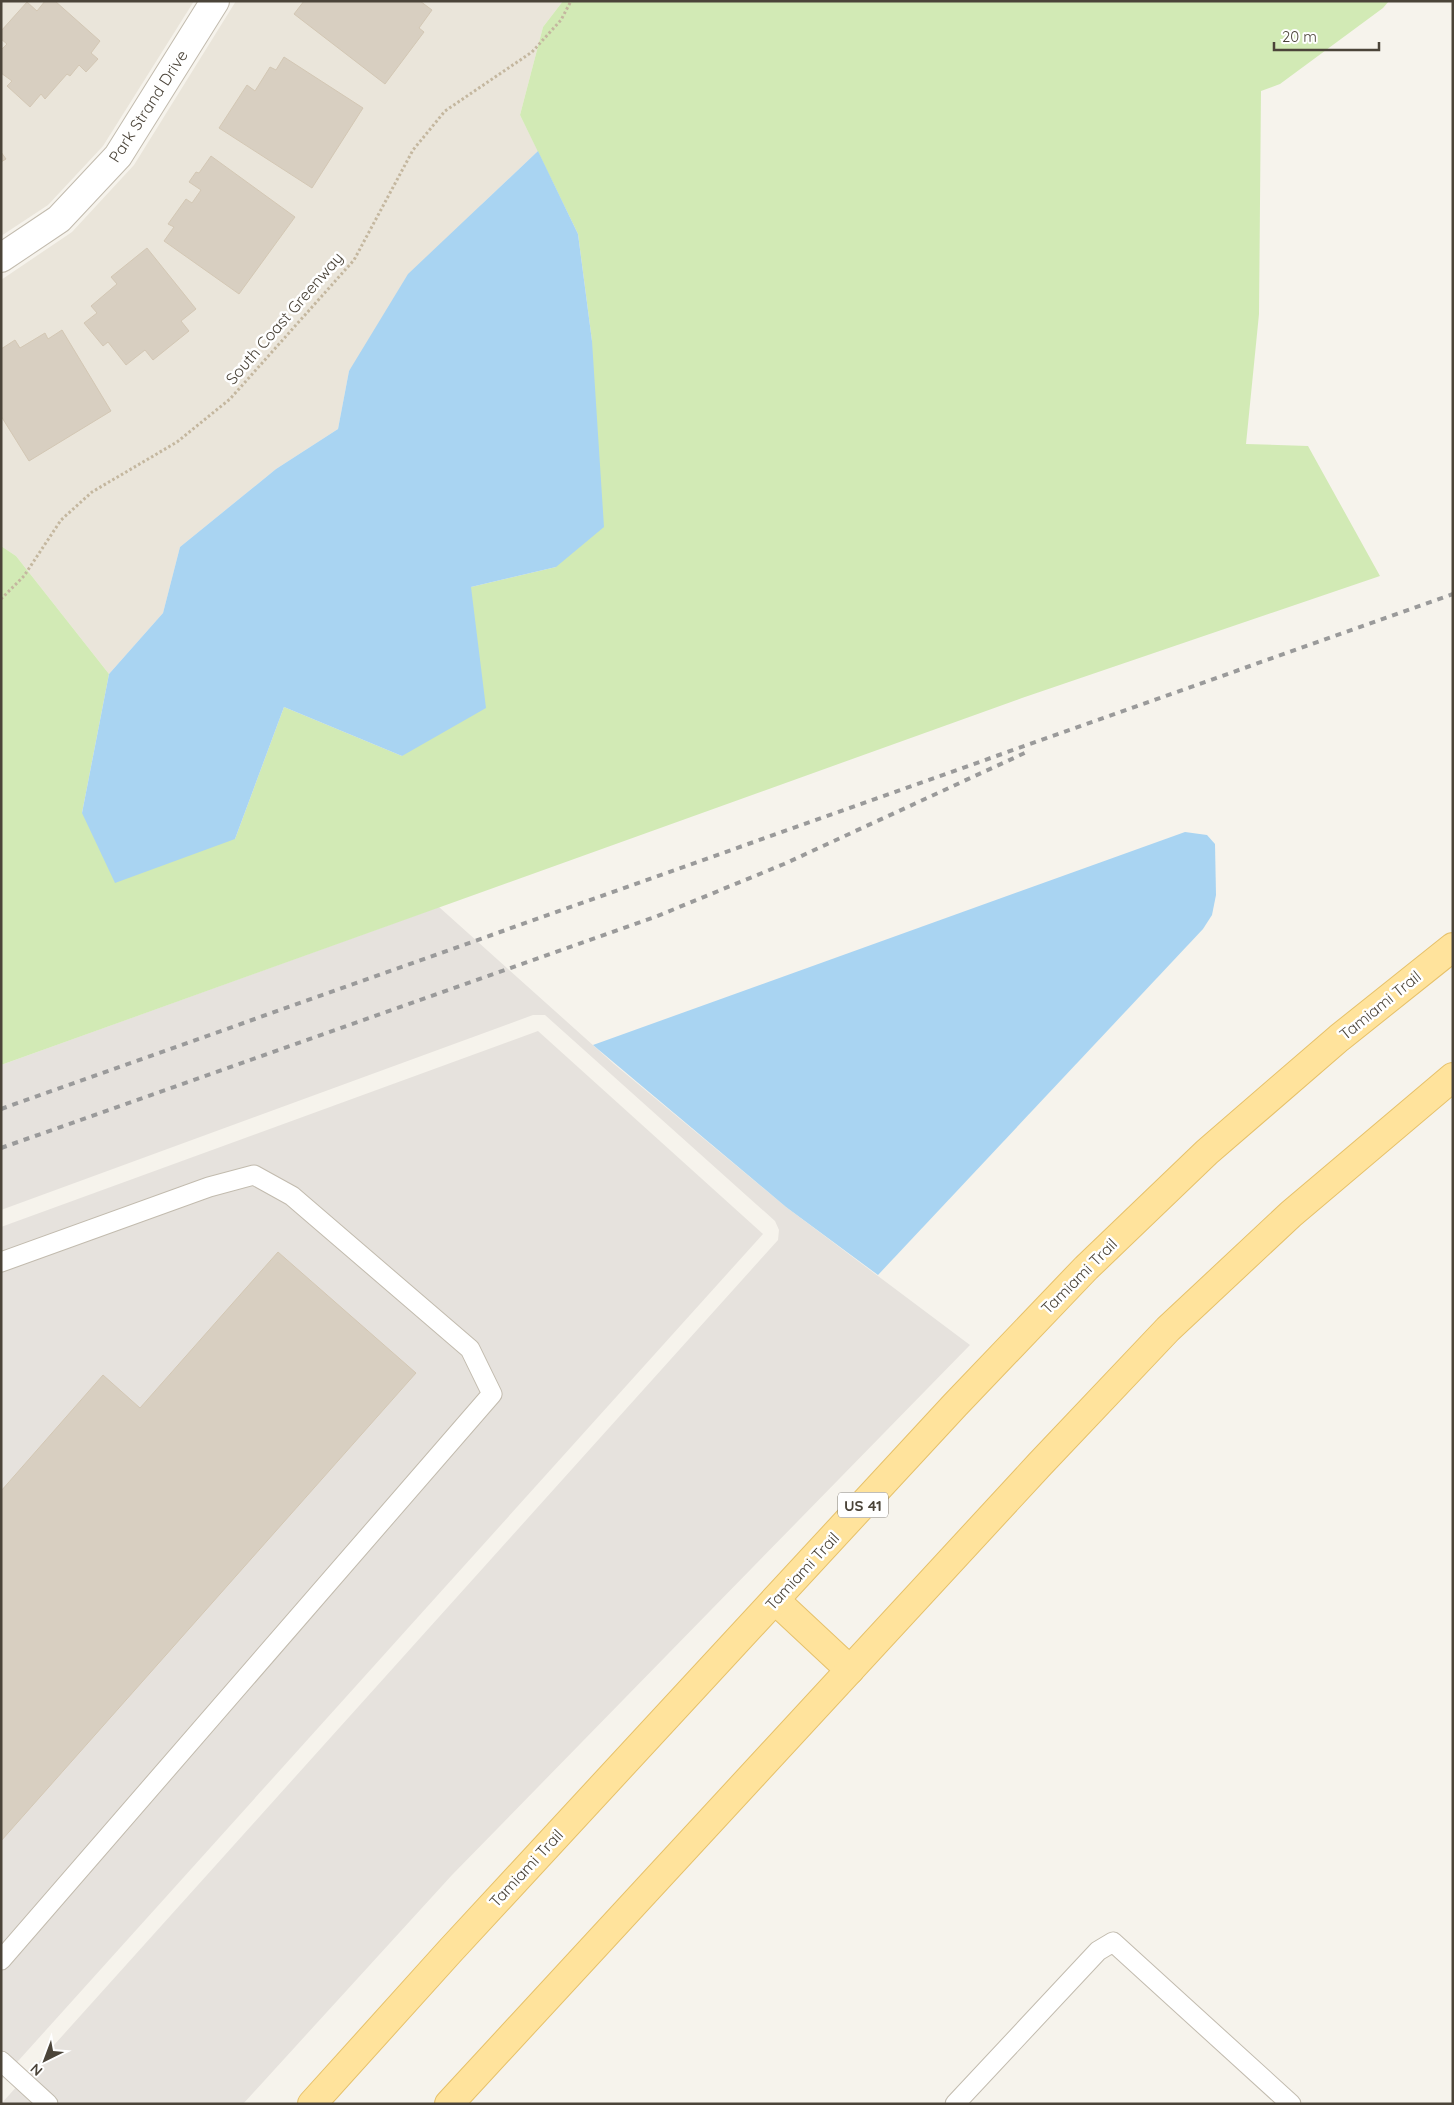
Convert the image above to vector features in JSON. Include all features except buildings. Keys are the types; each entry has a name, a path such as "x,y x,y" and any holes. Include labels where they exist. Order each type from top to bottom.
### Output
{"main road":[{"name":"Tamiami Trail","path":"312,2104 450,1951 948,1412 1086,1268 1215,1146 1339,1038 1453,947"},
{"path":"449,2104 1168,1329 1291,1214 1453,1077"},
{"path":"775,1600 850,1670"}],"street":[{"name":"Park Strand Drive","path":"1,258 59,219 118,156 215,1"}],"lane":[{"path":"1,1262 209,1187 254,1174 292,1196 470,1349 492,1394 1,1960"},
{"path":"955,2104 1098,1951 1113,1942 1291,2104"},
{"path":"1,2061 48,2104"}],"path":[{"name":"South Coast Greenway","path":"1,599 24,576 61,520 92,492 177,442 230,399 354,260 413,150 445,111 532,52 561,20 571,1"}],"shaded area":[{"path":"1,1 194,1 103,146 48,205 1,236"},
{"path":"236,1 563,1 543,27 520,115 538,151 482,204 349,371 338,429 276,469 180,547 163,613 109,674 16,556 1,546 1,280 72,232 134,165"},
{"path":"439,907 614,1064 786,1207 970,1345 452,1875 243,2104 1,2104 778,1240 779,1230 775,1221 545,1015 533,1015 1,1210 1,1065"},
{"path":"538,1031 763,1234 1,2080 1,1227"}],"green space":[{"path":"563,1 1389,1 1383,8 1280,84 1261,91 1259,314 1246,444 1308,446 1380,576 1022,698 1,1065 1,546 16,556 109,674 82,813 235,839 284,707 402,756 471,587 556,567 592,341 578,234 520,115 543,27"}],"water":[{"path":"538,151 578,234 592,341 604,527 556,567 471,587 486,708 402,756 284,707 235,839 115,883 82,813 109,674 163,613 180,547 276,469 338,429 349,371 408,274"},
{"path":"1185,832 1207,835 1215,844 1216,895 1212,915 1203,929 878,1275 786,1207 593,1045"}],"railway":[{"path":"1,1109 1453,594"},
{"path":"1,1148 655,917 784,864 1029,751"}]}
